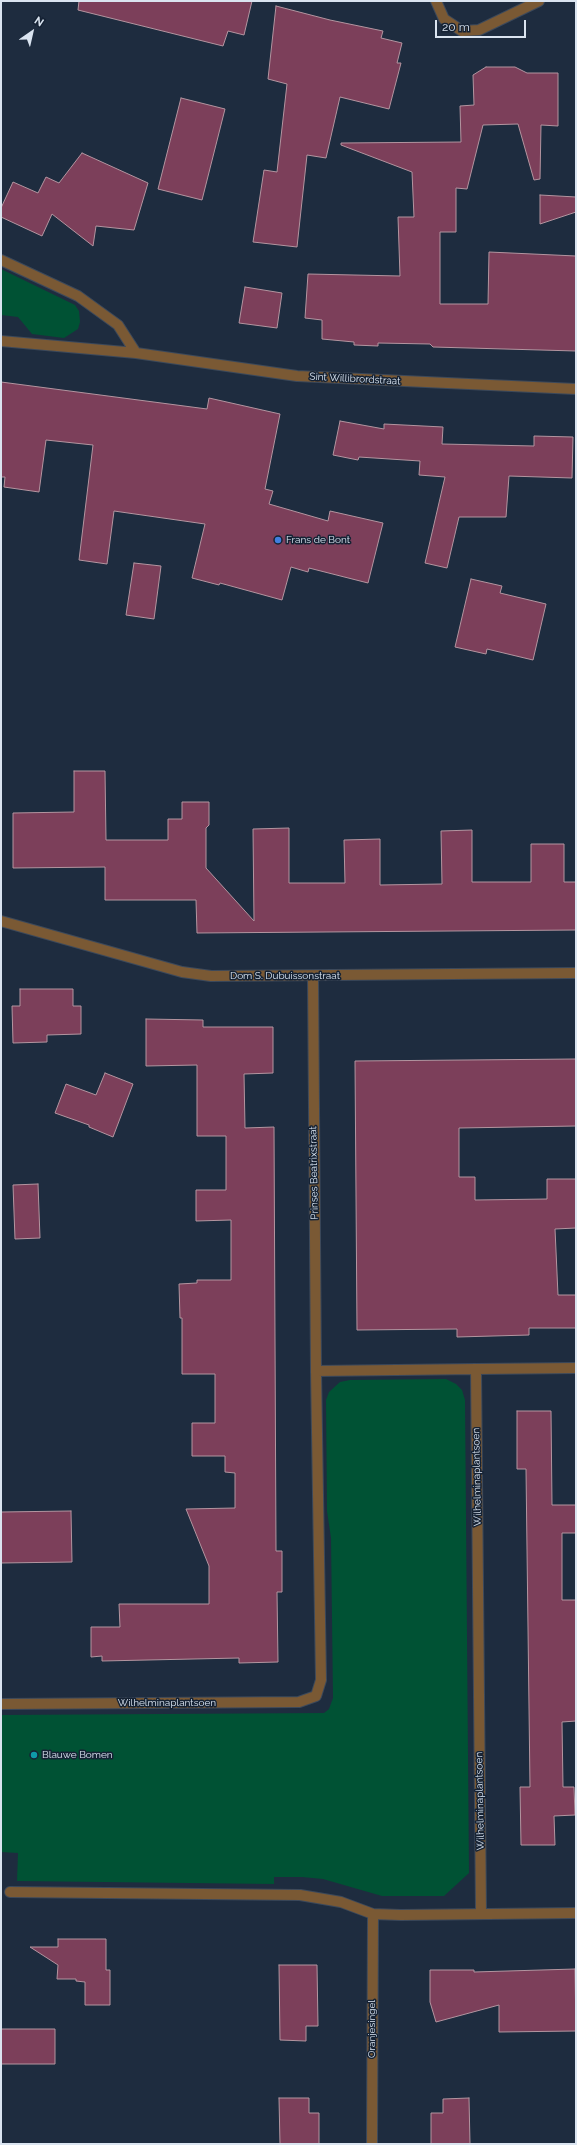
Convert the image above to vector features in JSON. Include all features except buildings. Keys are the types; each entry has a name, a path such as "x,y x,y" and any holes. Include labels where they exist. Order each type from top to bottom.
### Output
{"street":[{"path":"436,1 444,19 462,31 479,30 539,1"},
{"path":"1,260 78,296 118,325 136,353"},
{"name":"Sint Willibrordstraat","path":"1,341 136,353 297,376 576,389"},
{"name":"Dom S. Dubuissonstraat","path":"1,921 182,972 211,976 576,973"},
{"name":"Prinses Beatrixstraat","path":"313,976 316,1371"},
{"path":"316,1371 576,1368"},
{"name":"Wilhelminaplantsoen","path":"476,1370 481,1914"},
{"name":"Wilhelminaplantsoen","path":"1,1704 299,1702 316,1696 321,1680 316,1371"},
{"path":"10,1892 300,1896 341,1902 373,1914 576,1913"},
{"name":"Oranjesingel","path":"372,2144 373,1914"}],"green space":[{"path":"1,269 75,305 79,311 80,322 78,329 64,338 32,334 18,317 1,315"},
{"path":"446,1379 456,1384 462,1390 465,1400 469,1873 444,1896 382,1896 323,1879 302,1877 274,1877 274,1884 17,1881 18,1853 1,1852 1,1715 324,1713 329,1709 333,1698 331,1538 327,1511 326,1400 329,1392 340,1382 350,1380"}],"place":[{"name":"Frans de Bont","path":"278,540"},
{"name":"Blauwe Bomen","path":"34,1755"}]}
